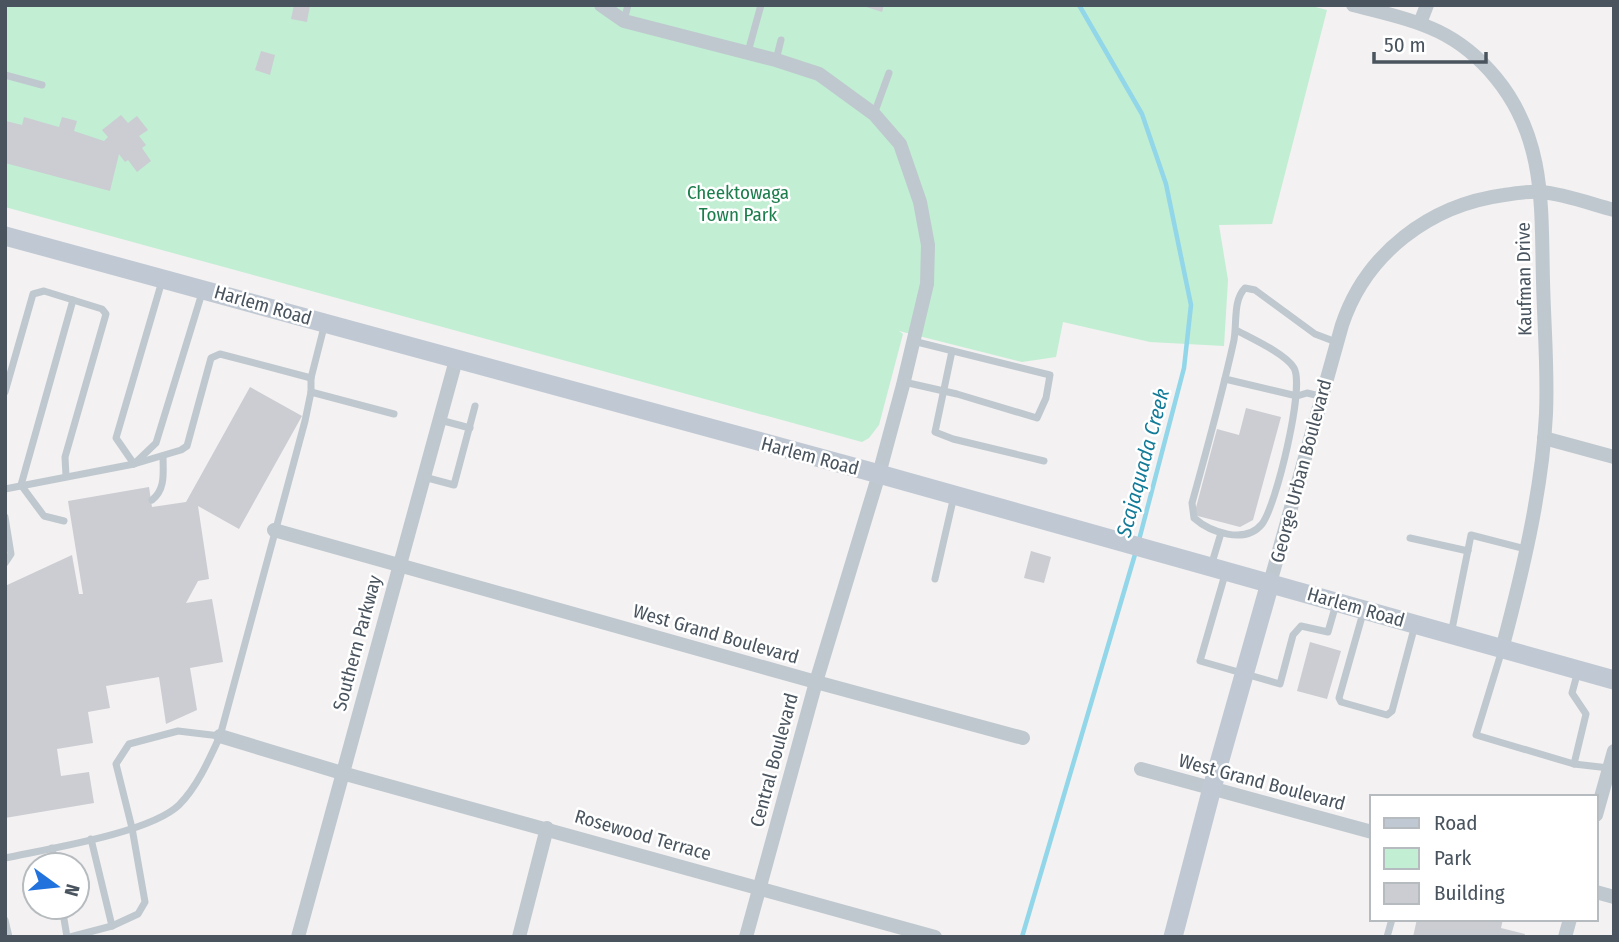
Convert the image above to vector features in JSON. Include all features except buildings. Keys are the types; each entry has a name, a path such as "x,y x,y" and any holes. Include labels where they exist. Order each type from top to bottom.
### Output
{"main road":[{"name":"Harlem Road","path":"5,236 879,474 1614,680"},
{"name":"George Urban Boulevard","path":"1173,937 1270,583"}],"street":[{"path":"601,5 624,21"},
{"name":"Kaufman Drive","path":"1353,5 1420,23 1456,41 1477,58 1504,90 1525,125 1534,151 1541,191 1546,412 1526,549 1502,649"},
{"path":"1420,23 1427,5"},
{"name":"Central Boulevard","path":"624,21 820,74 874,114 900,144 920,202 928,244 927,284 904,382 816,682 746,937"},
{"name":"George Urban Boulevard","path":"1270,583 1336,342 1347,308 1364,280 1401,240 1423,222 1463,204 1489,197 1541,191 1614,210"},
{"name":"Southern Parkway","path":"298,937 456,360"},
{"path":"1544,438 1614,457"},
{"name":"West Grand Boulevard","path":"274,530 1023,738"},
{"name":"Rosewood Terrace","path":"220,736 935,937"},
{"path":"1598,808 1614,751"},
{"name":"West Grand Boulevard","path":"1141,769 1370,831"},
{"path":"519,937 547,828"}],"lane":[{"path":"624,21 628,5"},
{"path":"747,53 761,5"},
{"path":"776,60 781,40"},
{"path":"874,114 889,73"},
{"path":"5,75 42,85"},
{"path":"134,464 116,438 163,278"},
{"path":"1236,330 1293,364 1298,375 1293,422 1273,496 1261,526 1245,534 1227,535 1205,528 1194,518 1192,503 1226,379 1236,330 1239,294 1245,288 1255,290 1315,334 1336,342"},
{"path":"134,464 156,443 204,289"},
{"path":"5,392 33,294 44,291 102,309 106,314 65,457 66,476"},
{"path":"21,485 73,300"},
{"path":"5,858 91,839 159,818 178,806 193,788 220,736 311,392 311,378 326,323"},
{"path":"904,382 1037,418 1046,398 1049,375 913,341"},
{"path":"952,351 935,432 953,439 1044,461"},
{"path":"5,489 134,464 181,450 187,446 211,358 220,354 311,378"},
{"path":"1226,379 1297,396 1307,393 1320,396"},
{"path":"311,392 394,414"},
{"path":"424,477 454,485 475,406"},
{"path":"439,419 470,428"},
{"path":"152,500 158,495 163,482 163,456"},
{"path":"21,485 44,516 64,521"},
{"path":"934,579 954,495"},
{"path":"5,517 11,554 5,563"},
{"path":"1221,533 1219,568 1200,661 1280,684 1293,635 1301,626 1328,632 1337,602"},
{"path":"1451,635 1471,536 1526,549"},
{"path":"1410,538 1468,551"},
{"path":"1364,609 1339,698 1341,702 1387,715 1392,711 1415,624"},
{"path":"1502,649 1476,734 1574,764 1609,768"},
{"path":"1574,764 1586,714 1572,693 1578,670"},
{"path":"68,937 112,926 138,914 145,902 132,828 116,764 129,744 178,732 220,736"},
{"path":"91,839 112,926"},
{"path":"5,920 9,937"}],"green space":[{"name":"Cheektowaga Town Park","path":"5,5 1308,5 1327,10 1272,224 1219,225 1228,280 1224,346 1150,342 1063,322 1056,357 1022,362 899,331 903,334 879,425 869,438 862,442 5,207"}],"waterway":[{"name":"Scajaquada Creek","path":"1079,5 1142,114 1166,184 1191,305 1184,368 1139,540"},
{"name":"Scajaquada Creek","path":"1022,937 1136,551"}]}
